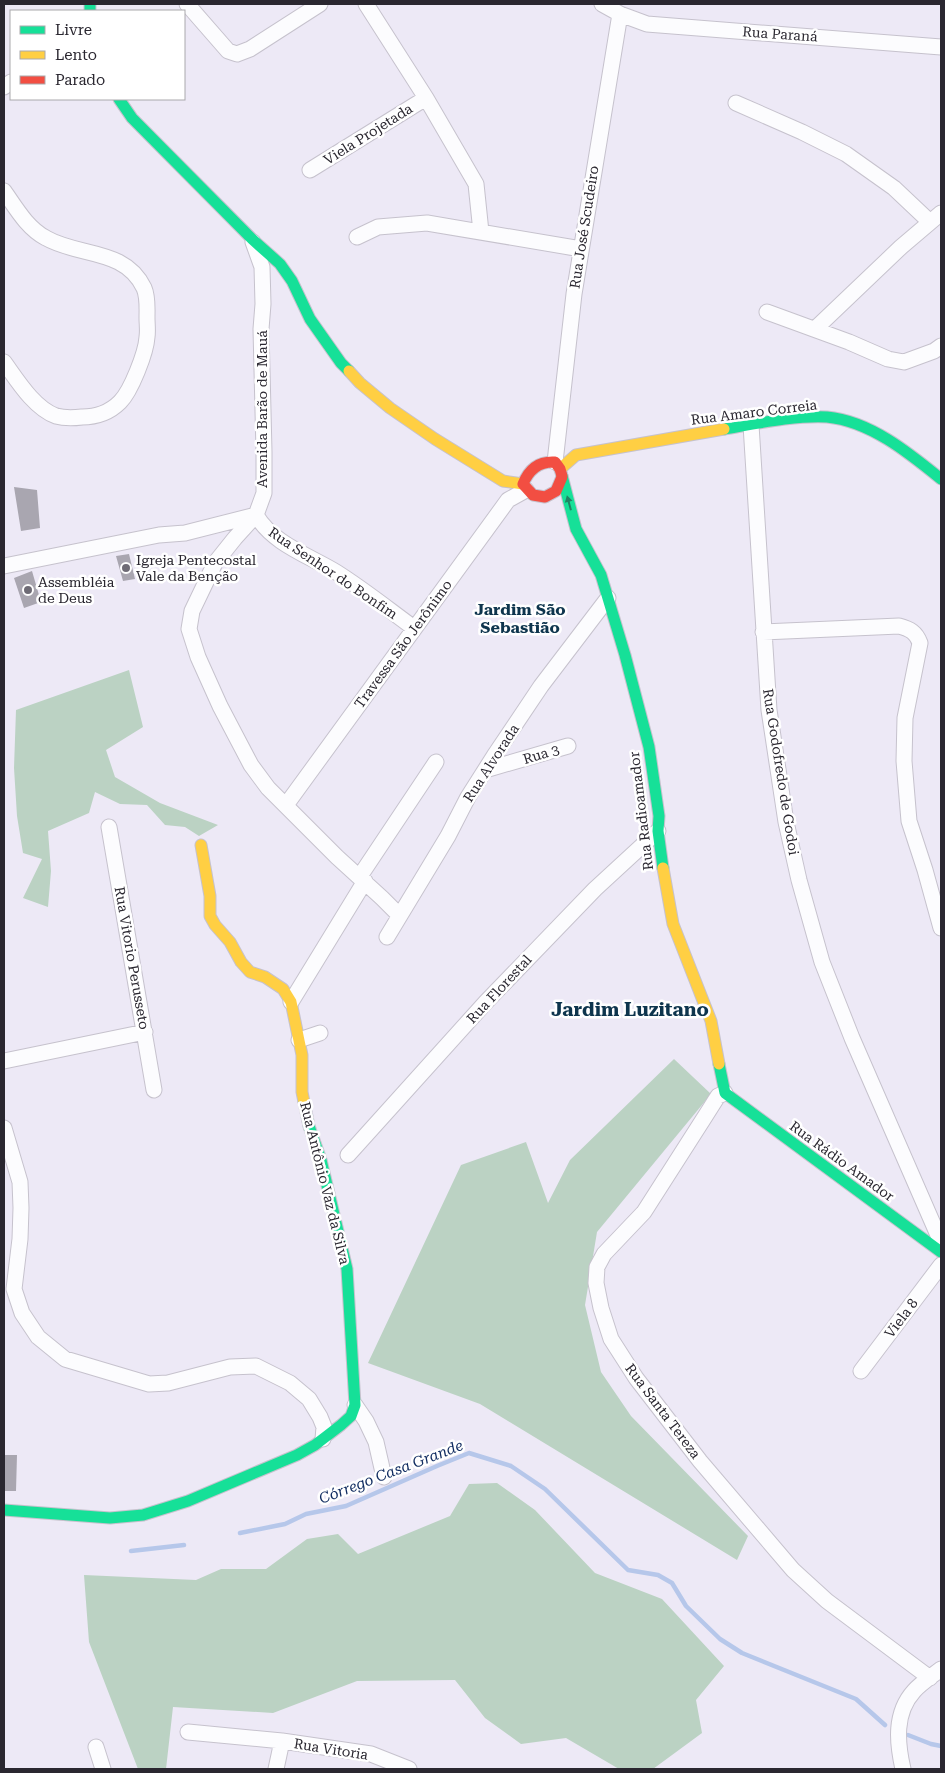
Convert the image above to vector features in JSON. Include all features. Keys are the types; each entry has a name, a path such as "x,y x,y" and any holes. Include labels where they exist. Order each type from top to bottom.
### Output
{"street":[{"path":"187,4 228,52 237,54 250,50 320,4"},
{"path":"366,4 426,98 476,184 481,232"},
{"path":"602,4 620,14"},
{"name":"Rua Paraná","path":"620,14 647,24 941,47"},
{"name":"Rua José Scudeiro","path":"559,470 570,323 620,14"},
{"name":"Viela Projetada","path":"310,170 426,98"},
{"name":"Avenida Barão de Mauá","path":"120,100 132,118 252,239 262,267 263,304 261,329 264,493 256,515"},
{"path":"736,103 846,154 936,217 815,329"},
{"path":"4,191 33,229 47,239 122,262 144,288 147,303 147,339 138,370 129,391 120,402 108,411 94,417 74,418 56,416 39,405 24,389 4,362"},
{"path":"357,237 378,227 427,223 581,249"},
{"path":"252,239 280,264 292,281 310,319 341,364 390,408 435,439 503,481 524,487 543,501 557,492 560,486 559,470 545,461 526,475 524,487"},
{"path":"767,312 815,329 888,359 904,362 934,351 941,346"},
{"name":"Rua Amaro Correia","path":"559,470 576,455 751,425 819,417 846,422 873,432 896,444 941,479"},
{"name":"Rua Godofredo de Godoi","path":"751,425 769,710 786,822 799,880 822,962 859,1055 932,1209 941,1242"},
{"name":"Rua Radioamador","path":"559,470 576,529 600,575 625,655 649,747 659,816 658,831 664,879 673,924 711,1022 725,1094"},
{"name":"Travessa São Jerônimo","path":"286,805 508,500 524,487"},
{"path":"256,515 215,563 192,611 189,629 198,657 220,706 251,765 268,788 399,916"},
{"path":"4,566 159,535 185,533 256,515"},
{"name":"Rua Senhor do Bonfim","path":"256,515 262,525 274,537 336,572 414,628"},
{"name":"Rua Radioamador","path":"561,517 576,529"},
{"name":"Rua Alvorada","path":"387,937 485,770 541,686 608,598"},
{"path":"764,632 899,626 909,629 917,635 920,643 905,718 904,761 910,821 941,928"},
{"name":"Rua 3","path":"485,770 568,746"},
{"path":"201,845 210,896 210,916 214,925 230,942 241,962 250,972 265,977 287,996 436,762"},
{"name":"Rua Vitorio Perusseto","path":"109,827 154,1090"},
{"name":"Rua Florestal","path":"348,1155 485,1003 594,889 658,831"},
{"name":"Rua Antônio Vaz da Silva","path":"287,996 302,1055 302,1092 309,1126 322,1160 347,1269 355,1405"},
{"path":"4,1061 145,1032"},
{"path":"299,1040 320,1033"},
{"name":"Rua Rádio Amador","path":"725,1094 941,1252"},
{"name":"Rua Santa Tereza","path":"725,1094 718,1096 644,1212 604,1254 597,1267 596,1283 601,1308 611,1339 636,1378 700,1461 793,1570 826,1601 936,1673"},
{"path":"4,1128 20,1182 20,1239 14,1289 22,1313 38,1337 65,1359 149,1384 168,1383 230,1366 256,1366 290,1383 309,1399 324,1427 324,1439"},
{"path":"906,1227 917,1222 932,1209"},
{"name":"Viela 8","path":"861,1371 941,1264"},
{"path":"4,1510 110,1518 143,1515 188,1501 297,1456 324,1439 351,1416 355,1405"},
{"path":"355,1405 366,1421 376,1442 384,1477"},
{"path":"903,1769 898,1746 900,1720 905,1704 914,1691 936,1673"},
{"name":"Rua Vitoria","path":"188,1732 282,1741 371,1754 409,1769"},
{"name":"Rua Vitoria","path":"276,1769 282,1741"},
{"path":"96,1748 103,1769"}],"green space":[{"path":"129,670 143,727 106,750 115,777 160,803 218,825 199,836 185,827 165,825 147,805 120,804 95,792 89,813 48,831 51,871 48,907 23,898 42,859 23,853 17,816 14,768 16,710"},
{"path":"674,1059 711,1094 597,1232 585,1305 601,1372 631,1416 748,1536 737,1560 480,1404 368,1363 461,1165 526,1142 548,1203 570,1160"},
{"path":"497,1483 535,1510 595,1573 662,1599 724,1666 696,1700 702,1733 653,1769 619,1769 566,1738 521,1744 485,1718 455,1680 357,1681 273,1713 173,1707 166,1769 138,1769 89,1642 84,1575 196,1580 221,1569 266,1569 307,1539 338,1534 358,1554 450,1516 469,1484"}],"building":[{"path":"14,487 37,490 40,528 21,531"},
{"name":"Igreja Pentecostal Vale da Benção","path":"129,554 135,579 123,581 116,556"},
{"name":"Assembléia de Deus","path":"32,571 41,602 24,608 14,578"},
{"path":"4,1455 17,1455 16,1491 4,1491"}],"waterway":[{"path":"240,1533 285,1524 306,1514 346,1506 469,1453 511,1466 545,1489 628,1570 658,1575 672,1583 686,1606 720,1639 742,1653 856,1699 885,1725"},
{"name":"Córrego Casa Grande","path":"131,1551 184,1545"},
{"path":"908,1735 941,1746"}],"traffic: fast":[{"path":"90,4 90,10"},
{"path":"120,100 132,118 252,239 280,264 292,281 310,319 341,363 349,371"},
{"path":"724,429 802,417 827,417 843,420 874,432 888,440 941,479"},
{"path":"562,476 576,529 601,575 625,655 649,747 659,816 658,831 663,868"},
{"path":"719,1064 725,1093 941,1252"},
{"path":"4,1510 110,1518 143,1515 188,1501 297,1455 315,1445 351,1416 355,1405 347,1269 321,1160 309,1126 304,1102"}],"traffic: slow":[{"path":"349,371 360,383 390,408 435,439 503,481 523,484"},
{"path":"560,469 576,455 724,429"},
{"path":"201,845 210,896 210,916 215,925 230,942 241,962 250,972 265,977 283,989 291,1002 302,1055 302,1092 304,1102"},
{"path":"663,868 673,924 711,1021 719,1064"}],"traffic: jam":[{"path":"562,476 555,462 544,463 535,467 528,474 523,484 533,495 545,497 556,491 562,477"}],"place":[{"name":"Igreja Pentecostal Vale da Benção","path":"126,568"},
{"name":"Assembléia de Deus","path":"28,590"}],"district":[{"name":"Jardim São Sebastião","path":"520,618"},
{"name":"Jardim Luzitano","path":"630,1009"}]}
